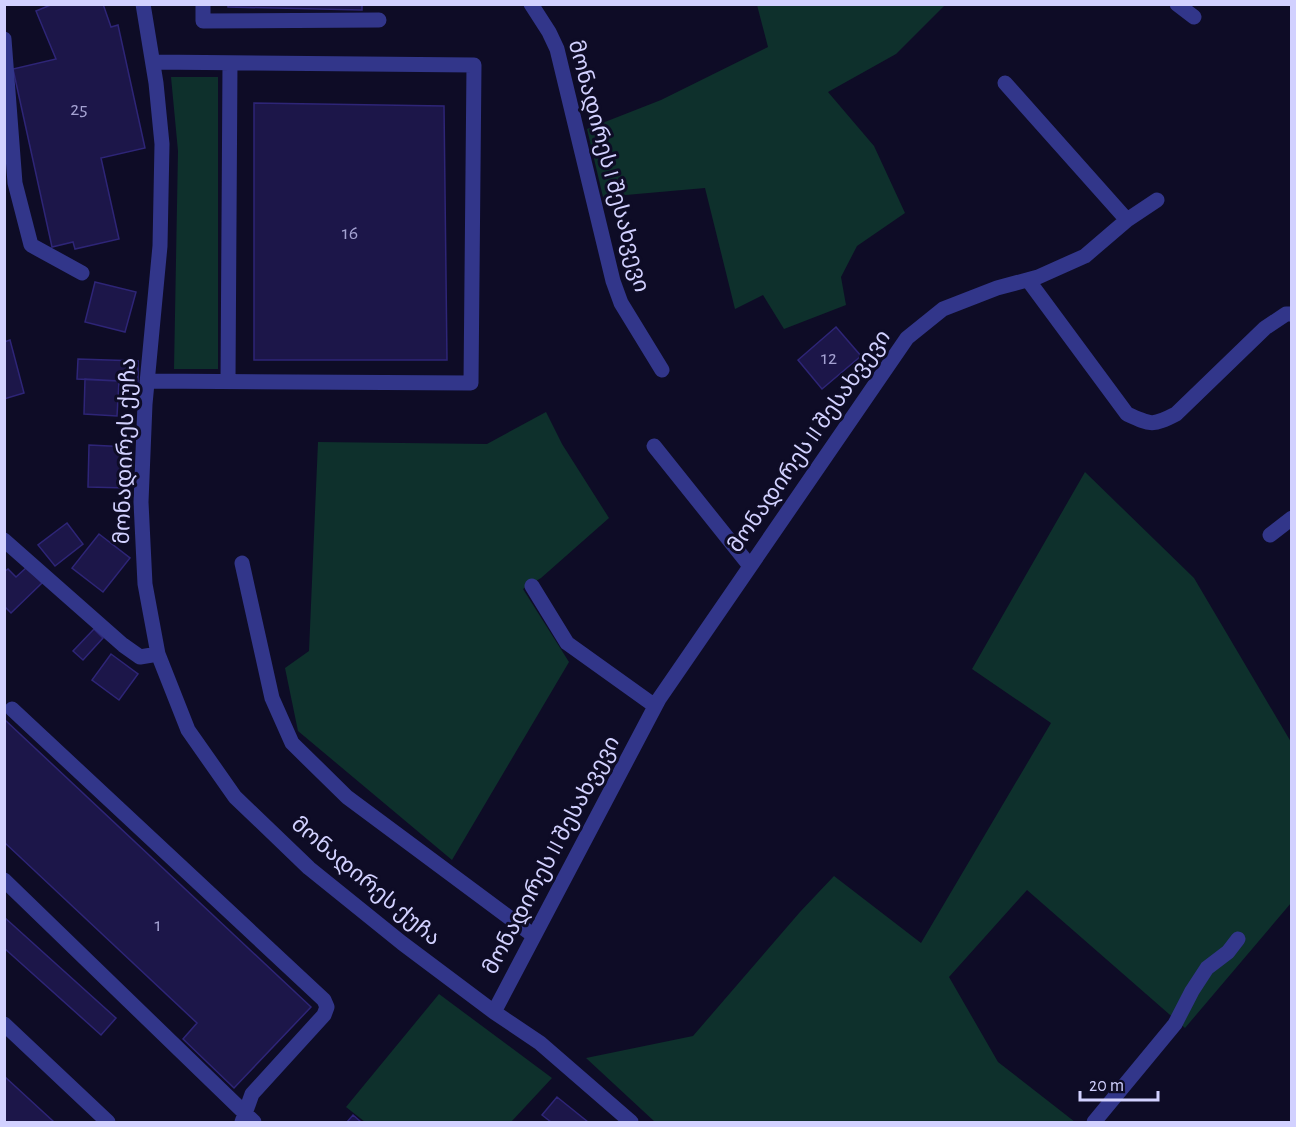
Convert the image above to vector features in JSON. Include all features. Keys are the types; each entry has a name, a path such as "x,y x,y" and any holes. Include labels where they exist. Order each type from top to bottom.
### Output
{"street":[{"name":"მონადირეს ქუჩა","path":"143,4 156,83 162,144 160,246 147,381 141,502 145,584 158,654 188,730 235,796 309,868 402,943 494,1012 540,1043 631,1122"},
{"path":"203,4 203,21 379,20"},
{"name":"მონადირეს I შესახვევი","path":"531,4 557,49 613,281 621,303 662,370"},
{"path":"1177,4 1194,17"},
{"path":"4,39 15,183 31,245 82,273"},
{"path":"147,381 471,383 474,65 153,62"},
{"path":"228,381 230,63"},
{"path":"1005,83 1127,220"},
{"name":"მონადირეს II შესახვევი","path":"494,1012 655,706 907,338 943,309 998,288 1038,277 1085,256 1127,220 1157,200"},
{"path":"1028,280 1127,414 1148,423 1160,423 1176,414 1265,328 1286,314 1292,314"},
{"path":"654,446 750,566"},
{"path":"1270,535 1292,518"},
{"path":"4,540 123,645 140,657 158,654"},
{"path":"242,563 273,698 292,743 347,797 534,936"},
{"path":"532,586 567,643 655,706"},
{"path":"12,708 324,1000 327,1007 324,1015 252,1094 247,1119"},
{"path":"4,880 247,1119"},
{"path":"1094,1122 1175,1024 1207,968 1228,952 1238,939"},
{"path":"4,1024 108,1122"}],"green space":[{"path":"757,5 945,5 896,54 828,92 874,146 905,213 857,246 841,277 846,305 784,329 763,295 735,309 705,188 603,197 587,129 661,100 768,47"},
{"path":"171,77 218,77 218,369 174,369 178,151"},
{"path":"546,412 562,444 609,518 541,578 523,589 569,662 452,860 298,731 285,668 309,651 318,442 487,444"},
{"path":"1085,472 1194,578 1291,742 1291,903 1185,1028 1027,890 949,977 998,1062 1075,1122 655,1122 586,1058 693,1036 834,876 921,943 1051,723 972,669"},
{"path":"439,994 552,1078 511,1122 365,1122 346,1107"}],"building":[{"path":"53,4 103,4 111,27 118,25 145,148 101,158 119,239 75,249 73,242 52,247 13,69 56,59 36,11"},
{"path":"228,4 362,4 362,10 228,7"},
{"path":"254,103 444,106 447,360 254,360"},
{"path":"95,282 136,292 125,332 85,322"},
{"path":"836,327 861,356 822,389 798,360"},
{"path":"10,340 24,393 4,399 4,342"},
{"path":"78,359 138,361 138,382 77,379"},
{"path":"85,379 119,381 117,416 84,414"},
{"path":"89,445 129,447 128,488 88,487"},
{"path":"67,523 83,544 55,566 38,545"},
{"path":"99,534 130,558 103,592 72,568"},
{"path":"27,567 42,583 11,613 4,606 4,572 8,569 16,577"},
{"path":"94,629 103,638 83,660 73,651"},
{"path":"111,654 138,674 119,700 92,680"},
{"path":"4,719 311,1007 234,1088 183,1039 197,1023 4,842"},
{"path":"4,917 116,1018 101,1035 4,948"},
{"path":"4,1076 54,1122 4,1122"},
{"path":"557,1097 588,1122 551,1122 542,1115"},
{"path":"353,1115 361,1122 347,1122"}]}
